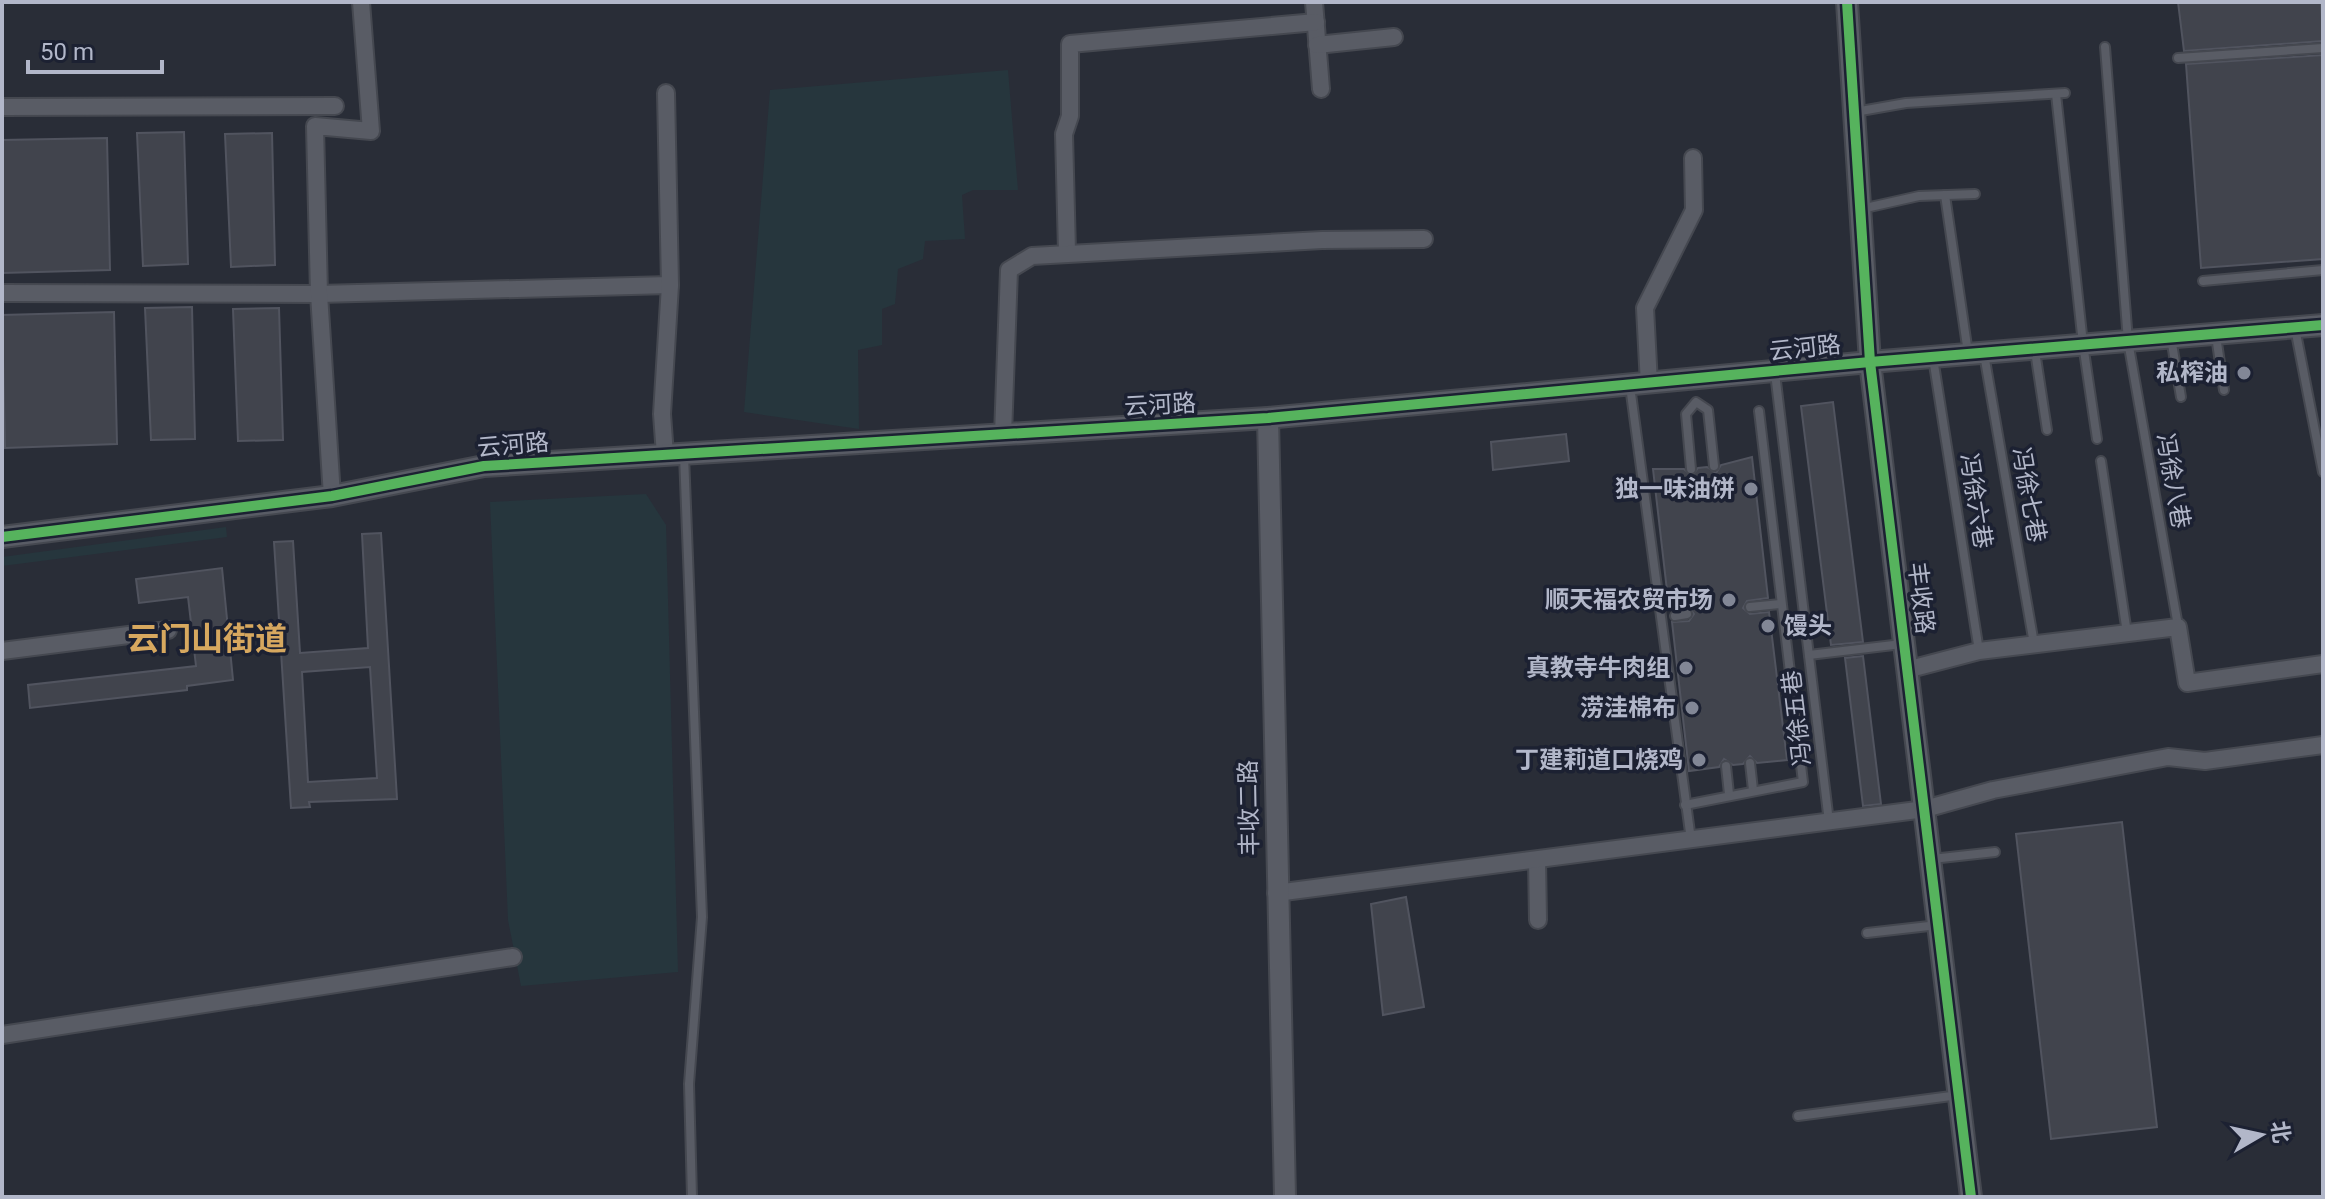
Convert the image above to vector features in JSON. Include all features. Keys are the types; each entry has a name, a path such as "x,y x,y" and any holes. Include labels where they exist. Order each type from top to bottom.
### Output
{"street":[{"path":"332,496 319,294 315,126 371,131 361,2"},
{"path":"1314,2 1321,89"},
{"name":"丰收路","path":"1847,2 1870,362 1910,669 1971,1197"},
{"path":"1067,252 1064,134 1070,116 1070,44 1316,22"},
{"path":"1317,45 1394,37"},
{"path":"666,93 670,285 662,414 674,455"},
{"path":"2,107 335,106"},
{"path":"1640,384 1645,308 1694,210 1693,158"},
{"path":"1003,435 1009,270 1032,256 1067,252 1424,239"},
{"path":"2,293 319,294 670,285"},
{"name":"云河路","path":"2,537 332,496 484,466 1268,418 1870,362 2323,325"},
{"name":"丰收二路","path":"1268,418 1285,1197"},
{"path":"1910,669 1979,651 2178,627 2187,683 2323,664"},
{"path":"2,651 168,630"},
{"path":"1276,893 1925,809 1993,790 2168,757 2205,761 2323,745"},
{"path":"1537,860 1538,920"},
{"path":"2,1035 513,957"}],"lane":[{"name":"冯徐八巷","path":"2105,47 2128,341 2178,627"},
{"path":"2178,58 2323,48"},
{"path":"1854,112 1906,103 2060,94 2083,344 2097,439"},
{"path":"1860,209 1919,196 1975,194"},
{"name":"冯徐七巷","path":"1945,195 2034,644"},
{"path":"2203,281 2323,270"},
{"path":"2295,327 2323,472"},
{"path":"2216,334 2224,390"},
{"path":"2171,337 2181,397"},
{"path":"2035,348 2047,430"},
{"name":"冯徐六巷","path":"1933,357 1979,651"},
{"name":"冯徐五巷","path":"1775,372 1829,822"},
{"path":"1640,384 1691,840"},
{"path":"1691,469 1686,414 1696,402 1708,410 1714,466"},
{"path":"1685,805 1803,782 1759,411"},
{"path":"674,455 702,917 689,1084 692,1197"},
{"path":"2101,461 2127,634"},
{"path":"1750,607 1781,604"},
{"path":"1675,616 1687,614"},
{"path":"1809,655 1906,643"},
{"path":"1750,763 1753,790"},
{"path":"1726,766 1729,794"},
{"path":"1931,859 1995,852"},
{"path":"1867,933 1939,925"},
{"path":"1798,1116 1959,1095"}],"shaded area":[{"path":"1008,70 1018,190 973,190 962,195 965,239 925,241 923,259 898,269 895,304 882,309 882,345 858,350 859,429 744,412 770,90"},
{"path":"646,494 666,525 678,972 521,986 508,920 490,502"},
{"path":"226,527 227,537 2,566 2,557"}],"building":[{"path":"2178,2 2321,2 2323,41 2184,51"},
{"path":"2323,55 2323,259 2201,268 2186,64"},
{"path":"184,132 188,264 143,266 137,133"},
{"path":"272,133 275,265 231,267 225,134"},
{"path":"107,138 110,270 2,273 2,140"},
{"path":"192,307 195,439 151,440 145,308"},
{"path":"279,308 283,440 238,441 233,309"},
{"path":"114,312 117,444 5,448 2,315"},
{"path":"1833,402 1863,642 1831,645 1801,406"},
{"path":"1566,434 1569,461 1493,470 1491,442"},
{"path":"1752,457 1768,598 1747,601 1743,608 1750,614 1769,612 1787,760 1757,763 1750,756 1743,764 1733,765 1724,759 1719,767 1689,771 1672,622 1689,621 1694,614 1689,607 1669,608 1653,469 1684,469 1692,476 1698,468 1707,467 1716,473 1721,465"},
{"path":"381,533 397,799 309,802 310,807 291,808 274,542 293,541 300,653 368,648 362,534","holes":["370,667 377,778 308,782 302,672"]},
{"path":"222,568 233,680 187,686 187,690 30,708 28,685 196,666 188,597 139,603 136,579"},
{"path":"1863,656 1881,804 1863,806 1845,658"},
{"path":"2122,822 2157,1127 2051,1139 2016,834"},
{"path":"1406,897 1424,1007 1383,1015 1371,904"}],"cycle path":[{"path":"1847,2 1870,362 1971,1197"},
{"path":"2,537 332,496 484,466 1268,418 1870,362 2323,325"}],"place":[{"name":"私榨油","path":"2244,373"},
{"name":"独一味油饼","path":"1751,489"},
{"name":"顺天福农贸市场","path":"1729,600"},
{"name":"馒头","path":"1768,626"},
{"name":"真教寺牛肉组","path":"1686,668"},
{"name":"涝洼棉布","path":"1692,708"},
{"name":"丁建莉道口烧鸡","path":"1699,760"}],"district":[{"name":"云门山街道","path":"207,639"}]}
